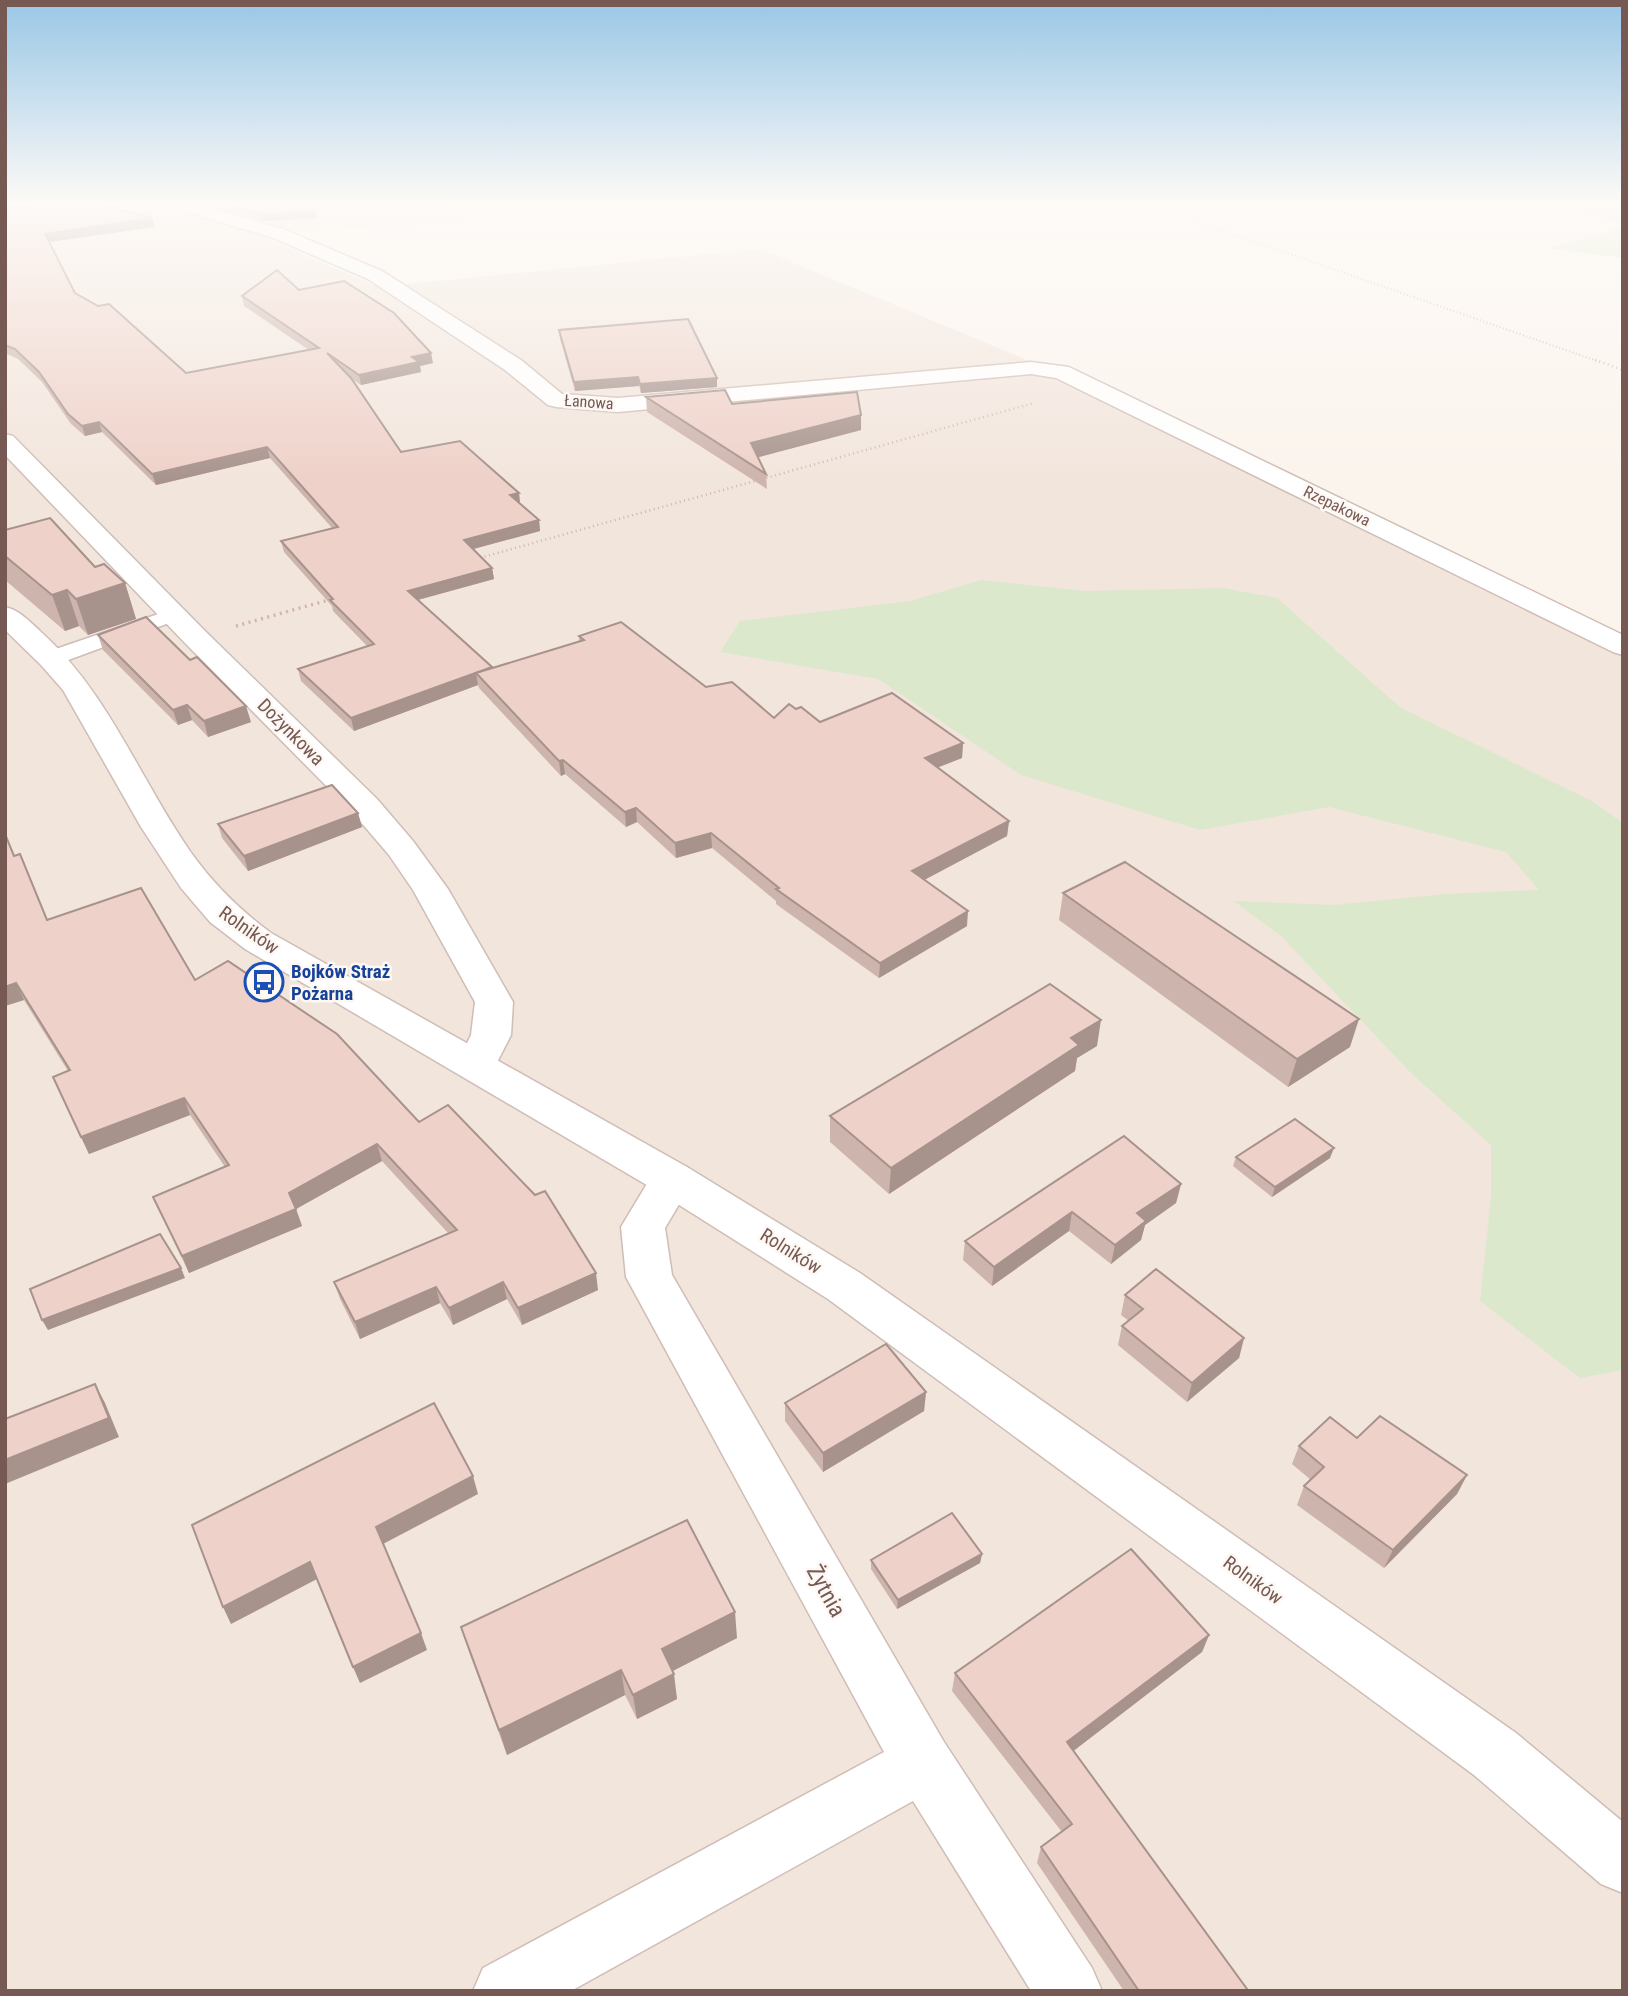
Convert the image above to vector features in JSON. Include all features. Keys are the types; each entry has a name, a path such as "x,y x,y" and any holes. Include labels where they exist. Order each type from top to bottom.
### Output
{"street":[{"name":"Łanowa","path":"408,297 513,365 549,396 566,403 618,405 1031,368 1050,369"},
{"name":"Rzepakowa","path":"1050,369 1623,646"},
{"name":"Dożynkowa","path":"5,441 173,615 365,806 401,848 430,890 494,1002 491,1035 475,1066"},
{"name":"Rolników","path":"5,615 52,658 75,686 173,850 212,904 230,920 258,941 672,1179 777,1242 866,1301 1495,1754 1623,1862"},
{"name":"Żytnia","path":"672,1179 643,1227 649,1277 923,1763 1069,1991"},
{"path":"506,1991 923,1763"}],"lane":[{"path":"52,658 173,615"}],"path":[{"path":"1414,297 1623,370"},
{"path":"476,559 1092,387"},
{"path":"195,637 342,596"}],"shaded area":[{"path":"5,297 876,297 1092,387 1623,646 1623,1991 5,1991"}],"green space":[{"path":"981,580 1085,591 1223,588 1277,598 1401,708 1592,801 1623,823 1623,1370 1580,1378 1480,1301 1491,1196 1491,1145 1411,1073 1282,937 1234,901 1334,905 1446,894 1539,890 1506,852 1329,807 1200,830 1021,775 878,679 720,652 740,621 910,601"}],"building":[{"path":"5,297 82,297 98,306 109,304 186,373 319,348 244,297 369,297 394,313 431,353 412,357 419,362 359,375 327,353 351,378 401,452 460,441 519,493 510,495 539,520 464,540 492,568 408,591 492,667 351,718 298,669 374,644 330,600 333,599 281,541 338,527 267,447 152,474 99,422 82,426 68,414 39,372 15,349 5,345"},
{"path":"688,319 717,378 640,384 638,377 574,382 559,330"},
{"path":"725,390 732,404 857,392 861,415 751,443 766,474 646,397"},
{"path":"50,518 95,567 104,564 125,583 76,599 67,590 52,595 5,556 5,530"},
{"path":"146,617 190,660 197,657 246,706 204,721 187,705 173,710 98,635"},
{"path":"621,622 706,687 732,682 774,718 789,704 796,709 801,707 820,722 892,693 963,743 925,758 1009,821 912,871 968,911 880,963 776,889 779,888 711,833 675,843 636,808 625,812 563,760 559,761 476,673 584,640 579,636"},
{"path":"332,785 358,813 244,856 218,824"},
{"path":"5,834 14,856 20,854 47,920 141,888 195,980 228,961 337,1034 419,1122 448,1105 535,1195 545,1191 596,1273 518,1308 503,1282 449,1308 436,1287 355,1322 334,1282 457,1230 377,1144 289,1193 296,1209 182,1256 153,1197 229,1165 184,1098 81,1137 53,1077 70,1070 16,983 5,987"},
{"path":"1125,862 1359,1019 1297,1059 1063,893"},
{"path":"1050,984 1101,1020 1071,1038 1079,1045 891,1168 830,1116"},
{"path":"1295,1119 1334,1148 1275,1187 1236,1157"},
{"path":"1124,1136 1181,1184 1137,1213 1146,1221 1115,1245 1072,1212 994,1267 965,1241"},
{"path":"160,1234 181,1268 42,1320 30,1289"},
{"path":"1156,1269 1244,1338 1192,1383 1122,1326 1143,1309 1125,1295"},
{"path":"886,1344 926,1392 823,1453 785,1403"},
{"path":"95,1384 109,1418 5,1460 5,1419"},
{"path":"434,1403 473,1476 376,1527 421,1633 353,1667 310,1562 223,1607 192,1525"},
{"path":"1380,1416 1467,1475 1393,1550 1304,1486 1324,1467 1299,1446 1330,1417 1357,1438"},
{"path":"952,1513 982,1554 898,1600 871,1560"},
{"path":"687,1520 735,1612 662,1649 674,1674 633,1695 621,1670 499,1730 461,1627"},
{"path":"1131,1549 1209,1635 1067,1742 1247,1989 1244,1991 1139,1991 1041,1847 1072,1824 955,1673"}],"place":[{"name":"Bojków Straż Pożarna","path":"264,982"}]}
